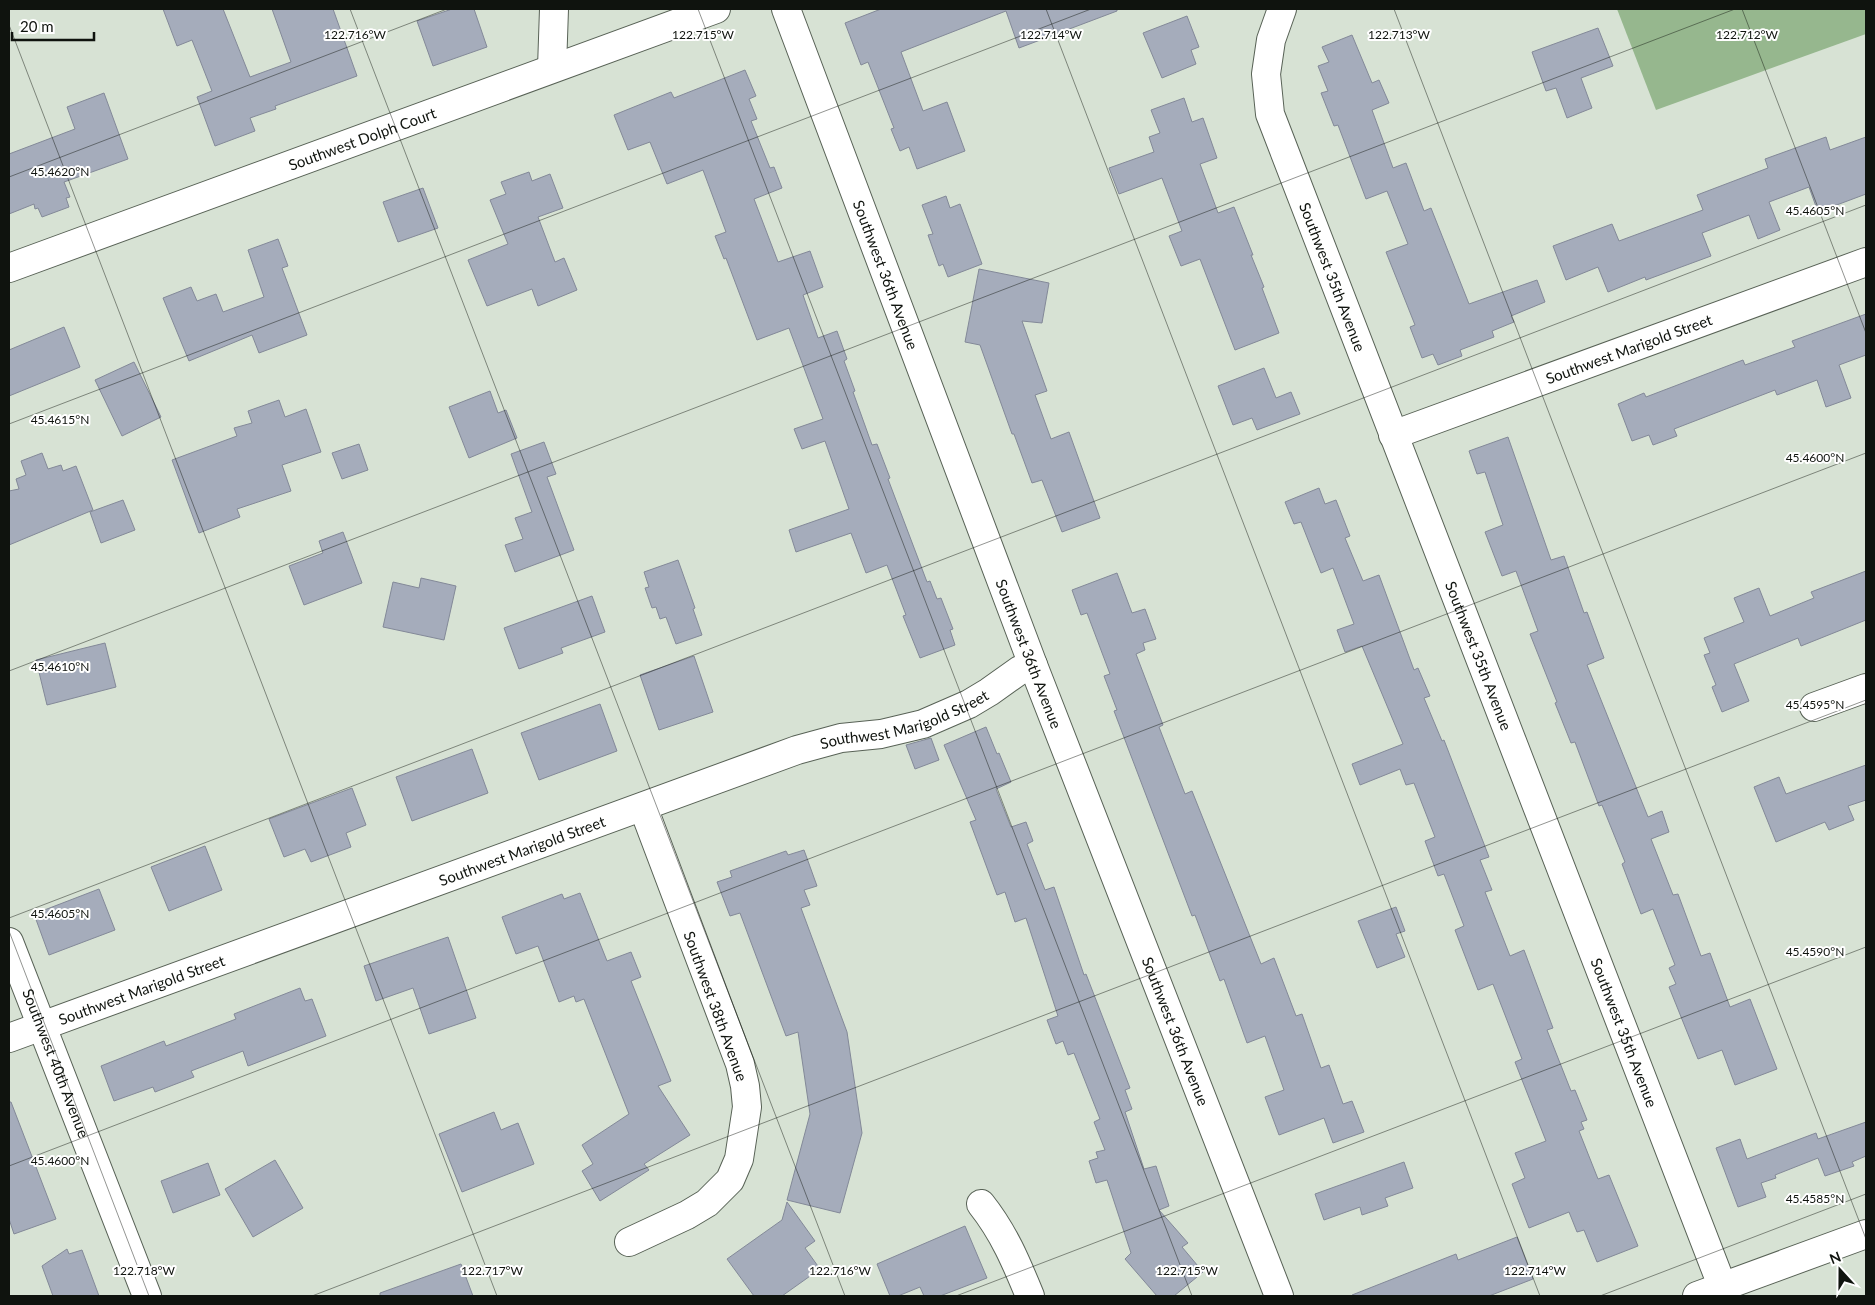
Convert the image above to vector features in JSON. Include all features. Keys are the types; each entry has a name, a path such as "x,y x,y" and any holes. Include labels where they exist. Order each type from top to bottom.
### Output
{"street":[{"path":"552,68 554,9"},
{"name":"Southwest Dolph Court","path":"9,268 716,9"},
{"name":"Southwest 36th Avenue","path":"786,9 1033,665 1279,1296"},
{"name":"Southwest 35th Avenue","path":"1282,9 1271,40 1266,74 1270,114 1725,1292"},
{"name":"Southwest Marigold Street","path":"1393,435 1866,262"},
{"name":"Southwest Marigold Street","path":"9,1038 797,750 841,738 881,734 923,724 969,704 1020,670 1033,665"},
{"path":"1814,707 1866,688"},
{"name":"Southwest 38th Avenue","path":"629,1242 687,1216 708,1203 730,1180 739,1159 747,1106 740,1064 643,807"},
{"name":"Southwest 40th Avenue","path":"9,942 147,1296"},
{"path":"981,1204 996,1223 1010,1249 1030,1296"},
{"path":"1697,1296 1725,1292 1866,1234"}],"green space":[{"path":"1617,9 1866,9 1866,34 1656,110"}],"building":[{"path":"163,9 223,9 250,77 291,62 272,9 333,9 357,76 275,106 276,109 250,118 255,131 215,146 197,97 212,91 192,40 177,46"},
{"path":"452,9 474,9 487,47 433,66 417,21"},
{"path":"881,9 1117,9 1117,11 1019,48 1006,11 901,52 923,111 947,102 965,151 917,169 909,147 900,151 891,129 894,128 868,62 861,65 845,23"},
{"path":"1187,16 1199,47 1191,50 1196,64 1162,78 1143,33"},
{"path":"1598,28 1613,66 1581,78 1592,108 1567,118 1556,88 1546,91 1532,52"},
{"path":"1352,35 1372,83 1379,80 1389,103 1372,110 1393,168 1406,163 1424,211 1431,208 1469,304 1537,280 1545,302 1511,316 1514,322 1492,331 1494,337 1460,350 1462,356 1438,365 1433,354 1422,358 1410,327 1415,325 1386,252 1408,244 1387,191 1366,199 1338,125 1334,126 1321,93 1328,91 1318,66 1329,62 1322,47"},
{"path":"745,70 756,96 749,99 757,119 751,121 770,168 774,167 782,188 754,199 778,262 810,251 823,287 803,295 818,338 837,331 847,359 844,361 855,391 853,392 872,445 877,444 890,478 888,479 927,582 930,581 937,599 941,598 953,629 950,630 955,645 920,658 903,616 906,615 887,565 866,573 851,533 796,552 789,530 849,509 825,441 802,449 794,429 823,419 789,328 757,340 726,258 724,259 715,236 726,232 703,170 667,184 650,142 628,150 614,115 671,92 674,98"},
{"path":"104,93 128,159 64,182 70,197 66,198 69,207 42,217 38,208 35,209 34,204 9,214 9,154 75,129 67,107"},
{"path":"1184,98 1192,122 1203,118 1217,158 1200,164 1218,213 1234,207 1253,255 1251,255 1279,333 1235,350 1200,259 1181,266 1169,236 1182,231 1162,178 1119,194 1109,168 1154,152 1149,137 1160,133 1151,110"},
{"path":"1826,137 1830,150 1866,137 1866,194 1818,212 1809,187 1769,202 1780,230 1758,239 1749,215 1702,233 1711,256 1646,280 1645,277 1608,292 1598,267 1566,280 1553,246 1612,224 1619,241 1703,210 1697,195 1768,168 1765,159"},
{"path":"529,172 532,181 550,174 563,208 538,217 555,262 564,258 577,290 538,306 532,289 487,306 468,260 508,244 490,200 506,194 501,182"},
{"path":"423,188 438,228 398,242 383,202"},
{"path":"946,196 950,208 960,204 982,264 948,277 943,264 939,266 928,235 933,234 922,205"},
{"path":"278,239 288,266 282,268 307,335 259,353 252,335 189,361 163,298 191,287 197,301 216,294 223,312 264,297 248,250"},
{"path":"979,269 1049,283 1042,323 1022,321 1047,391 1035,395 1051,439 1069,432 1100,518 1062,532 1042,480 1032,483 980,345 965,342"},
{"path":"1866,314 1866,355 1839,365 1851,398 1826,407 1817,380 1777,395 1775,390 1674,429 1677,436 1653,445 1649,435 1632,441 1618,404 1644,393 1646,397 1743,360 1745,365 1795,347 1792,341"},
{"path":"64,327 80,367 9,396 9,350"},
{"path":"134,362 161,417 122,436 95,380"},
{"path":"1264,368 1276,398 1291,392 1300,414 1257,430 1252,418 1233,425 1218,386"},
{"path":"490,391 498,413 506,410 517,438 469,458 449,407"},
{"path":"279,400 285,417 306,409 321,452 282,465 291,491 237,509 240,517 199,533 172,460 237,436 234,428 252,423 248,411"},
{"path":"1508,437 1551,560 1564,556 1584,613 1587,612 1604,658 1587,665 1648,817 1662,811 1669,832 1651,839 1673,895 1678,894 1701,956 1710,953 1730,1007 1750,999 1777,1069 1735,1085 1722,1050 1698,1059 1669,987 1676,984 1669,968 1675,965 1653,909 1641,914 1622,864 1625,862 1602,805 1599,806 1575,742 1571,743 1555,703 1557,702 1530,634 1538,631 1516,571 1502,576 1485,532 1503,525 1485,472 1477,474 1469,451"},
{"path":"544,442 556,474 547,477 574,550 515,572 505,545 523,539 515,518 532,512 511,454"},
{"path":"359,444 368,470 342,479 332,453"},
{"path":"42,453 48,469 61,465 63,471 76,466 93,510 9,545 9,491 19,489 16,479 26,475 21,461"},
{"path":"1319,488 1325,504 1336,500 1350,536 1345,538 1363,581 1379,575 1414,670 1418,668 1430,696 1424,698 1442,741 1444,740 1489,857 1480,860 1492,890 1485,892 1510,956 1524,950 1553,1028 1547,1030 1571,1091 1575,1090 1587,1120 1581,1122 1584,1129 1579,1131 1598,1179 1609,1175 1638,1246 1597,1262 1584,1230 1577,1232 1569,1212 1529,1228 1512,1184 1525,1178 1515,1153 1546,1141 1515,1062 1522,1059 1493,984 1478,990 1455,930 1464,926 1444,874 1438,876 1425,841 1435,837 1414,783 1406,785 1400,769 1360,785 1352,764 1403,744 1362,646 1345,652 1337,630 1354,624 1333,568 1321,573 1301,522 1294,524 1285,502"},
{"path":"123,500 135,530 101,543 90,512"},
{"path":"343,532 362,583 304,605 289,566 323,553 319,541"},
{"path":"678,560 695,608 693,609 702,635 676,644 666,617 660,619 656,607 652,608 645,588 649,587 644,572"},
{"path":"1866,571 1866,620 1801,646 1798,638 1734,664 1749,701 1722,712 1712,687 1716,685 1704,655 1710,653 1704,638 1744,622 1734,598 1759,588 1770,616 1814,598 1811,592"},
{"path":"1117,573 1132,613 1145,609 1156,639 1143,643 1145,650 1136,654 1163,725 1159,727 1185,794 1192,791 1261,964 1274,958 1296,1016 1302,1014 1321,1068 1329,1065 1343,1104 1352,1101 1364,1132 1333,1143 1324,1118 1279,1135 1265,1097 1284,1090 1265,1036 1247,1043 1224,979 1220,981 1195,915 1192,916 1114,711 1117,710 1104,676 1110,674 1087,613 1081,615 1072,590"},
{"path":"421,578 456,586 444,640 383,627 393,582 419,588"},
{"path":"592,596 605,632 561,648 563,653 519,669 504,628"},
{"path":"105,643 116,687 47,705 36,660"},
{"path":"694,656 713,712 659,730 640,675"},
{"path":"600,704 617,751 539,780 521,733"},
{"path":"986,727 1011,782 996,789 1011,827 1026,822 1033,841 1027,844 1045,890 1054,887 1084,975 1086,974 1130,1088 1125,1090 1132,1109 1125,1112 1144,1169 1156,1166 1169,1206 1159,1210 1188,1243 1182,1247 1203,1272 1174,1296 1157,1296 1125,1259 1131,1253 1107,1180 1096,1183 1089,1161 1098,1158 1096,1152 1105,1150 1094,1122 1100,1119 1074,1053 1068,1055 1063,1041 1056,1044 1047,1020 1058,1016 1026,918 1015,922 1005,892 997,895 970,822 976,820 944,745"},
{"path":"931,738 939,760 915,769 906,745"},
{"path":"472,749 488,793 412,821 396,777"},
{"path":"1866,765 1866,800 1848,806 1854,820 1829,830 1825,822 1776,842 1754,787 1779,777 1786,794"},
{"path":"352,788 366,825 346,833 351,847 311,862 305,849 284,857 269,819"},
{"path":"205,846 222,890 169,911 151,867"},
{"path":"804,850 817,886 804,890 810,905 801,908 847,1032 862,1133 840,1213 787,1200 810,1114 798,1032 786,1036 740,913 730,916 717,882 732,877 730,871 786,851 788,855"},
{"path":"99,889 115,930 49,955 34,914"},
{"path":"580,893 607,961 631,952 641,977 631,981 671,1081 658,1086 690,1135 644,1164 649,1170 600,1201 582,1171 593,1164 582,1145 629,1114 584,999 576,1002 574,996 559,1002 538,946 516,954 502,917 562,894 564,899"},
{"path":"1396,907 1405,931 1396,934 1405,957 1377,968 1358,921"},
{"path":"448,937 476,1018 429,1034 413,988 376,1001 364,966"},
{"path":"300,988 305,1001 312,999 326,1036 248,1066 243,1051 191,1071 194,1077 155,1092 153,1087 114,1101 101,1066 164,1041 166,1046 236,1019 234,1014"},
{"path":"9,1102 11,1102 56,1219 14,1234 9,1219"},
{"path":"494,1112 501,1130 518,1123 534,1164 462,1192 439,1134"},
{"path":"1866,1122 1866,1156 1852,1162 1854,1166 1825,1176 1818,1158 1775,1175 1776,1178 1761,1183 1766,1197 1738,1207 1716,1148 1740,1139 1747,1159 1816,1133 1818,1139"},
{"path":"275,1160 303,1208 253,1237 225,1189"},
{"path":"1404,1162 1413,1188 1385,1198 1388,1206 1362,1215 1360,1207 1324,1220 1315,1194"},
{"path":"208,1163 220,1195 173,1213 161,1181"},
{"path":"787,1202 815,1241 805,1248 820,1269 782,1296 754,1296 727,1259 782,1220"},
{"path":"965,1226 987,1278 940,1296 924,1296 920,1287 898,1296 890,1296 877,1264"},
{"path":"1517,1237 1533,1279 1489,1296 1352,1295 1456,1254 1458,1260"},
{"path":"67,1249 69,1254 82,1250 99,1296 53,1296 42,1266"},
{"path":"461,1264 473,1296 380,1296 380,1293"}]}
